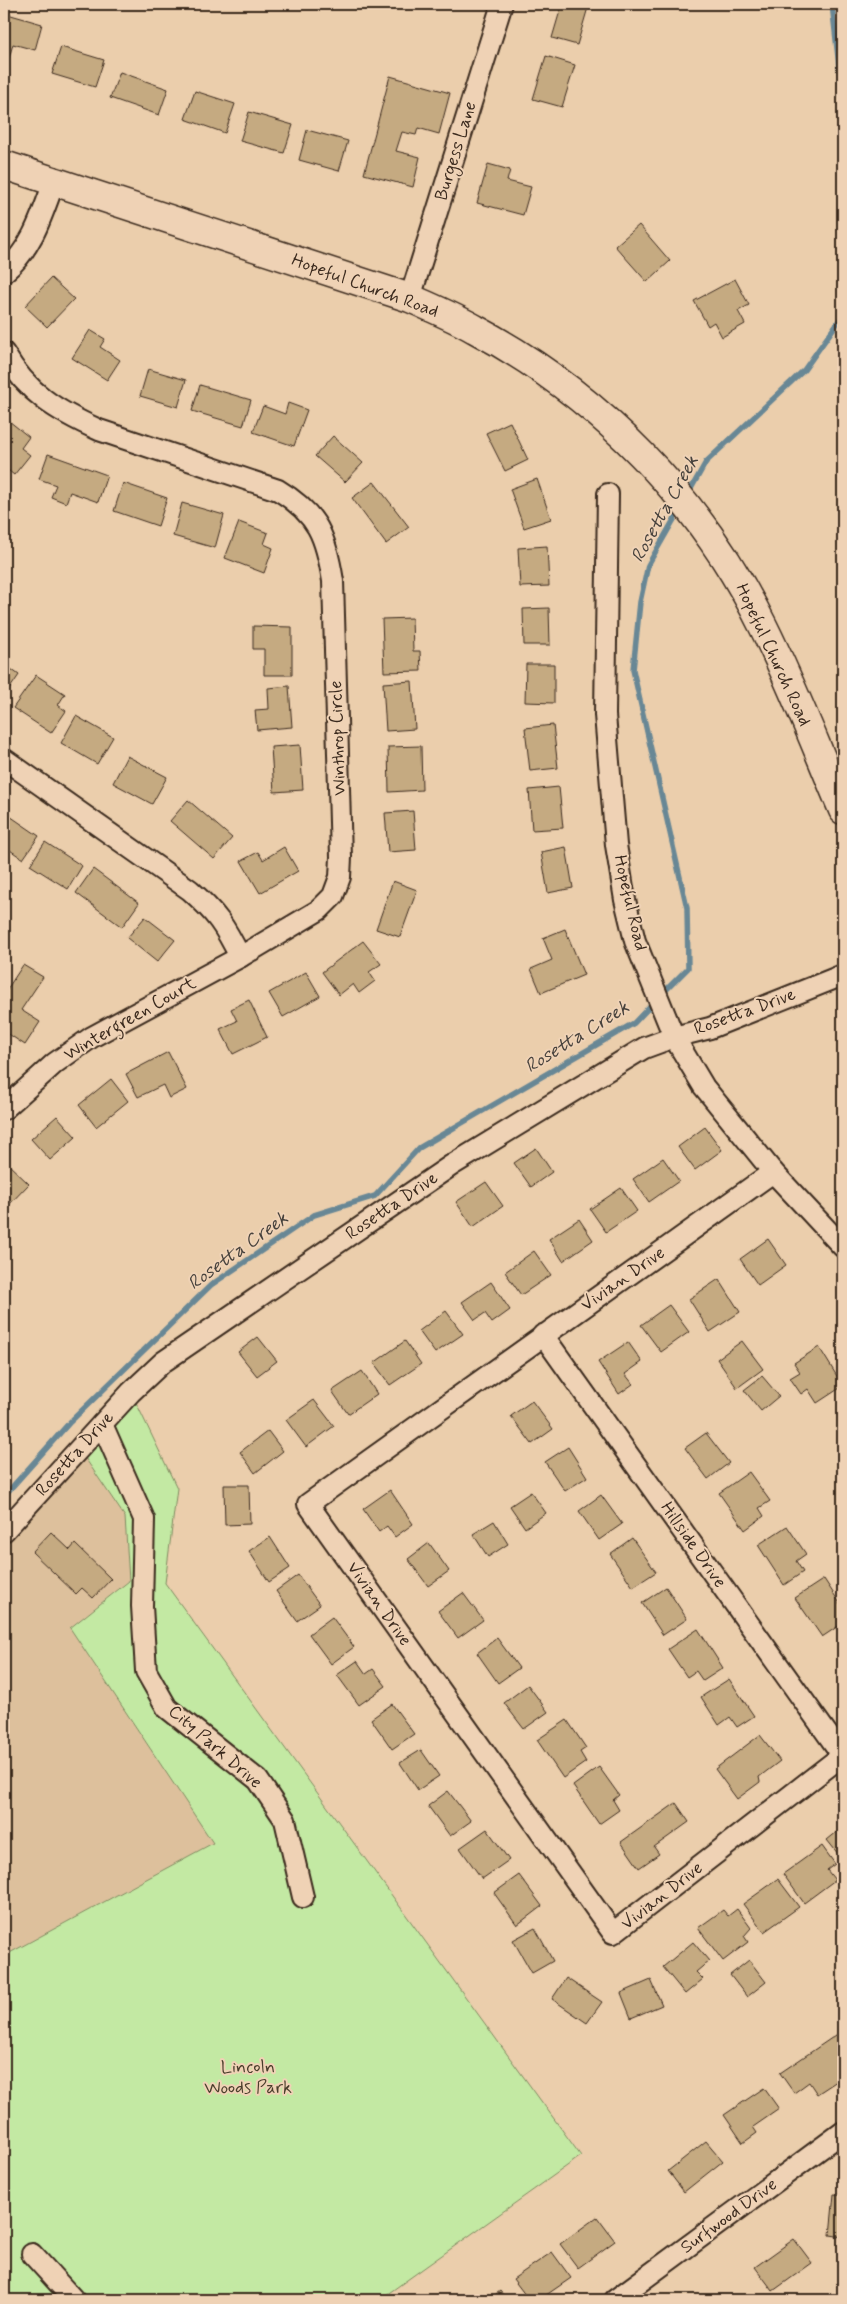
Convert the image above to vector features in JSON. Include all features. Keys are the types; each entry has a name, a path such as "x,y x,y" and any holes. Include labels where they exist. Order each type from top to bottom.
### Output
{"main road":[{"name":"Hopeful Church Road","path":"4,166 410,298 474,328 544,371 609,422 642,454 668,483 706,532 741,585 764,627 843,810"}],"street":[{"name":"Burgess Lane","path":"410,298 502,4"},
{"path":"4,272 27,246 39,224 54,182"},
{"name":"Winthrop Circle","path":"4,353 15,371 36,395 55,408 99,430 278,490 297,501 310,515 322,533 329,554 333,581 340,877 332,896 319,910 240,957"},
{"name":"Hopeful Road","path":"608,494 605,715 616,845 625,900 636,941 674,1037 704,1087 773,1172 843,1247"},
{"path":"4,759 190,890 212,909 221,921 240,957"},
{"name":"Wintergreen Court","path":"7,1100 92,1037 240,957"},
{"name":"Rosetta Drive","path":"4,1531 102,1424 163,1362 444,1171 644,1048 674,1037 710,1028 843,975"},
{"name":"Vivian Drive","path":"773,1172 308,1504 613,1933 843,1755"},
{"name":"Hillside Drive","path":"543,1335 843,1755"},
{"name":"City Park Drive","path":"102,1424 144,1519 142,1606 146,1671 167,1708 258,1780 285,1820 303,1897"},
{"name":"Surfwood Drive","path":"615,2300 843,2132"},
{"path":"32,2254 74,2300"}],"shaded area":[{"path":"79,1449 125,1517 129,1581 70,1628 213,1843 4,1956 4,1531"}],"green space":[{"name":"Lincoln Woods Park","path":"131,1392 177,1488 165,1583 581,2156 379,2300 4,2300 4,1956 213,1843 70,1628 129,1581 125,1517 79,1449"}],"building":[{"path":"446,4 462,4 461,8"},
{"path":"562,4 589,4 577,45 552,38"},
{"path":"4,13 42,24 35,50 13,44 9,58 4,57"},
{"path":"61,47 104,60 95,87 52,74"},
{"path":"546,56 575,65 562,107 533,99"},
{"path":"120,72 168,89 159,115 110,98"},
{"path":"390,76 450,93 439,134 418,128 416,135 402,132 396,151 420,157 413,187 364,174"},
{"path":"195,91 235,104 225,133 185,119"},
{"path":"249,112 293,125 284,153 240,141"},
{"path":"307,130 348,141 339,171 299,160"},
{"path":"488,164 510,170 507,181 531,187 523,215 477,203"},
{"path":"639,225 670,261 647,282 615,246"},
{"path":"51,278 74,299 47,327 25,306"},
{"path":"735,279 749,305 738,311 745,324 722,337 714,322 708,326 694,301"},
{"path":"90,330 105,339 100,347 120,360 107,380 72,358"},
{"path":"148,369 186,380 178,407 140,396"},
{"path":"200,385 251,400 243,426 192,411"},
{"path":"288,403 307,410 294,446 253,432 263,406 285,414"},
{"path":"4,417 29,437 21,448 30,455 14,475 4,467"},
{"path":"510,422 528,460 505,471 486,433"},
{"path":"333,436 363,463 345,482 315,456"},
{"path":"48,454 107,475 98,502 70,492 66,503 51,497 56,485 39,479"},
{"path":"537,479 551,519 524,528 510,489"},
{"path":"374,482 409,527 386,544 352,498"},
{"path":"123,483 167,498 158,526 114,511"},
{"path":"182,503 224,515 215,548 173,536"},
{"path":"239,522 268,533 264,544 273,548 264,573 225,558"},
{"path":"547,546 549,586 520,587 518,548"},
{"path":"549,608 550,645 524,645 523,609"},
{"path":"412,618 413,651 420,651 421,671 384,672 382,619"},
{"path":"253,626 292,627 292,675 264,675 264,649 253,649"},
{"path":"4,664 19,675 4,697"},
{"path":"526,664 554,664 554,703 525,702"},
{"path":"36,675 65,694 58,705 66,711 51,733 13,708"},
{"path":"412,681 415,729 386,731 383,683"},
{"path":"289,686 292,727 257,730 255,710 269,709 268,688"},
{"path":"76,716 113,737 97,764 61,743"},
{"path":"553,725 558,768 530,771 525,728"},
{"path":"300,745 303,790 274,792 271,747"},
{"path":"421,746 422,790 389,792 388,747"},
{"path":"127,756 167,777 152,804 113,783"},
{"path":"559,787 563,828 532,830 529,790"},
{"path":"188,800 232,838 214,859 170,821"},
{"path":"413,811 416,850 388,852 385,813"},
{"path":"4,812 39,836 23,859 4,846"},
{"path":"45,842 82,866 68,889 30,865"},
{"path":"284,847 298,871 260,893 241,861 258,852 263,860"},
{"path":"566,847 573,888 548,893 541,852"},
{"path":"93,869 139,903 122,927 76,893"},
{"path":"393,881 417,890 400,937 376,929"},
{"path":"145,917 175,940 157,962 127,938"},
{"path":"565,929 584,975 541,993 531,969 552,960 543,938"},
{"path":"363,941 381,964 369,972 375,981 359,993 353,984 339,995 322,972"},
{"path":"23,965 43,977 21,1010 40,1022 25,1045 4,1031 4,994"},
{"path":"306,972 320,996 283,1017 269,993"},
{"path":"249,1000 267,1037 233,1054 220,1029 237,1021 231,1009"},
{"path":"168,1052 187,1089 169,1098 163,1085 138,1097 126,1074"},
{"path":"111,1079 128,1101 96,1127 79,1105"},
{"path":"57,1116 76,1137 50,1160 31,1139"},
{"path":"705,1127 722,1150 695,1170 678,1147"},
{"path":"536,1148 552,1172 531,1187 514,1163"},
{"path":"663,1158 679,1181 649,1202 633,1179"},
{"path":"7,1163 29,1184 5,1209 4,1166"},
{"path":"486,1182 503,1206 473,1227 456,1202"},
{"path":"621,1188 637,1211 606,1232 590,1209"},
{"path":"579,1219 593,1240 563,1261 549,1239"},
{"path":"768,1239 786,1265 758,1285 740,1259"},
{"path":"534,1251 551,1275 521,1295 505,1272"},
{"path":"719,1279 740,1312 710,1332 689,1299"},
{"path":"491,1282 510,1310 492,1323 485,1313 475,1320 462,1302"},
{"path":"669,1305 689,1332 661,1352 641,1325"},
{"path":"446,1311 463,1334 435,1353 419,1331"},
{"path":"258,1337 277,1361 257,1376 238,1352"},
{"path":"405,1341 421,1364 390,1385 374,1363"},
{"path":"742,1341 763,1369 737,1388 717,1359"},
{"path":"628,1342 642,1362 625,1374 633,1384 619,1394 598,1362"},
{"path":"819,1347 843,1386 817,1403 808,1389 801,1394 790,1378 800,1372 794,1363"},
{"path":"362,1371 377,1394 348,1414 332,1391"},
{"path":"762,1376 779,1396 761,1411 744,1390"},
{"path":"314,1400 334,1426 306,1447 286,1420"},
{"path":"532,1401 553,1429 532,1444 511,1416"},
{"path":"268,1431 283,1451 255,1473 240,1452"},
{"path":"706,1433 729,1463 708,1479 685,1448"},
{"path":"568,1447 587,1477 565,1491 545,1462"},
{"path":"749,1472 770,1501 759,1508 764,1516 745,1530 719,1493"},
{"path":"224,1485 249,1485 250,1524 225,1525"},
{"path":"390,1490 413,1524 395,1537 387,1526 379,1532 363,1509"},
{"path":"531,1492 546,1513 525,1528 510,1506"},
{"path":"601,1495 622,1524 599,1540 579,1511"},
{"path":"494,1521 508,1544 488,1557 473,1534"},
{"path":"787,1526 806,1554 796,1561 803,1572 784,1585 758,1545"},
{"path":"51,1532 70,1550 75,1544 111,1579 93,1598 82,1588 76,1594 32,1552"},
{"path":"270,1537 290,1568 269,1582 249,1551"},
{"path":"632,1538 656,1572 633,1587 610,1554"},
{"path":"429,1543 449,1571 428,1586 408,1559"},
{"path":"298,1575 320,1605 297,1621 276,1591"},
{"path":"824,1579 843,1608 843,1623 822,1637 795,1598"},
{"path":"666,1587 687,1619 663,1635 642,1603"},
{"path":"463,1593 483,1620 458,1638 438,1611"},
{"path":"332,1617 354,1647 331,1664 309,1634"},
{"path":"698,1629 723,1668 703,1681 696,1671 687,1677 668,1649"},
{"path":"497,1638 519,1668 498,1683 477,1653"},
{"path":"357,1661 366,1674 373,1669 386,1686 359,1705 337,1675"},
{"path":"729,1679 754,1716 737,1727 730,1717 719,1725 701,1697"},
{"path":"528,1685 548,1712 524,1729 504,1703"},
{"path":"392,1704 414,1734 392,1749 371,1719"},
{"path":"567,1720 586,1748 580,1752 586,1762 563,1778 537,1740"},
{"path":"760,1735 780,1761 759,1777 760,1782 737,1799 715,1769"},
{"path":"421,1750 439,1776 418,1790 400,1763"},
{"path":"599,1767 619,1795 613,1800 619,1810 599,1824 573,1786"},
{"path":"448,1791 471,1821 450,1836 428,1806"},
{"path":"676,1803 689,1822 654,1847 659,1854 639,1868 621,1842"},
{"path":"843,1827 843,1860 827,1840"},
{"path":"487,1829 509,1860 482,1879 460,1848"},
{"path":"822,1846 835,1864 827,1870 835,1880 804,1903 783,1874"},
{"path":"519,1875 542,1906 517,1925 494,1893"},
{"path":"778,1879 799,1907 764,1932 743,1904"},
{"path":"737,1909 751,1928 744,1936 748,1942 723,1961 698,1928 723,1910 728,1916"},
{"path":"535,1928 553,1961 532,1973 513,1940"},
{"path":"693,1942 709,1961 696,1972 703,1979 685,1994 663,1967"},
{"path":"749,1960 766,1982 747,1997 730,1975"},
{"path":"566,1978 602,2002 587,2023 552,1999"},
{"path":"651,1980 662,2005 631,2018 621,1993"},
{"path":"839,2033 843,2039 843,2077 817,2094 809,2082 794,2093 780,2073"},
{"path":"764,2088 779,2109 753,2127 757,2133 743,2143 724,2115"},
{"path":"706,2141 723,2161 684,2192 668,2171"},
{"path":"834,2194 843,2195 843,2237 830,2235"},
{"path":"597,2217 615,2241 578,2268 560,2244"},
{"path":"794,2239 812,2263 773,2291 755,2267"},
{"path":"552,2252 571,2278 539,2300 529,2300 513,2279"},
{"path":"500,2291 507,2300 488,2300"},
{"path":"477,2295 481,2300 471,2300"}],"waterway":[{"name":"Rosetta Creek","path":"832,4 843,102"},
{"name":"Rosetta Creek","path":"688,494 706,462 804,370 843,315"},
{"name":"Rosetta Creek","path":"661,995 688,968 687,908 633,670 640,602 648,565 680,509"},
{"name":"Rosetta Creek","path":"4,1496 70,1422 211,1285 314,1215 375,1196 419,1148 634,1023 654,1002"}]}
